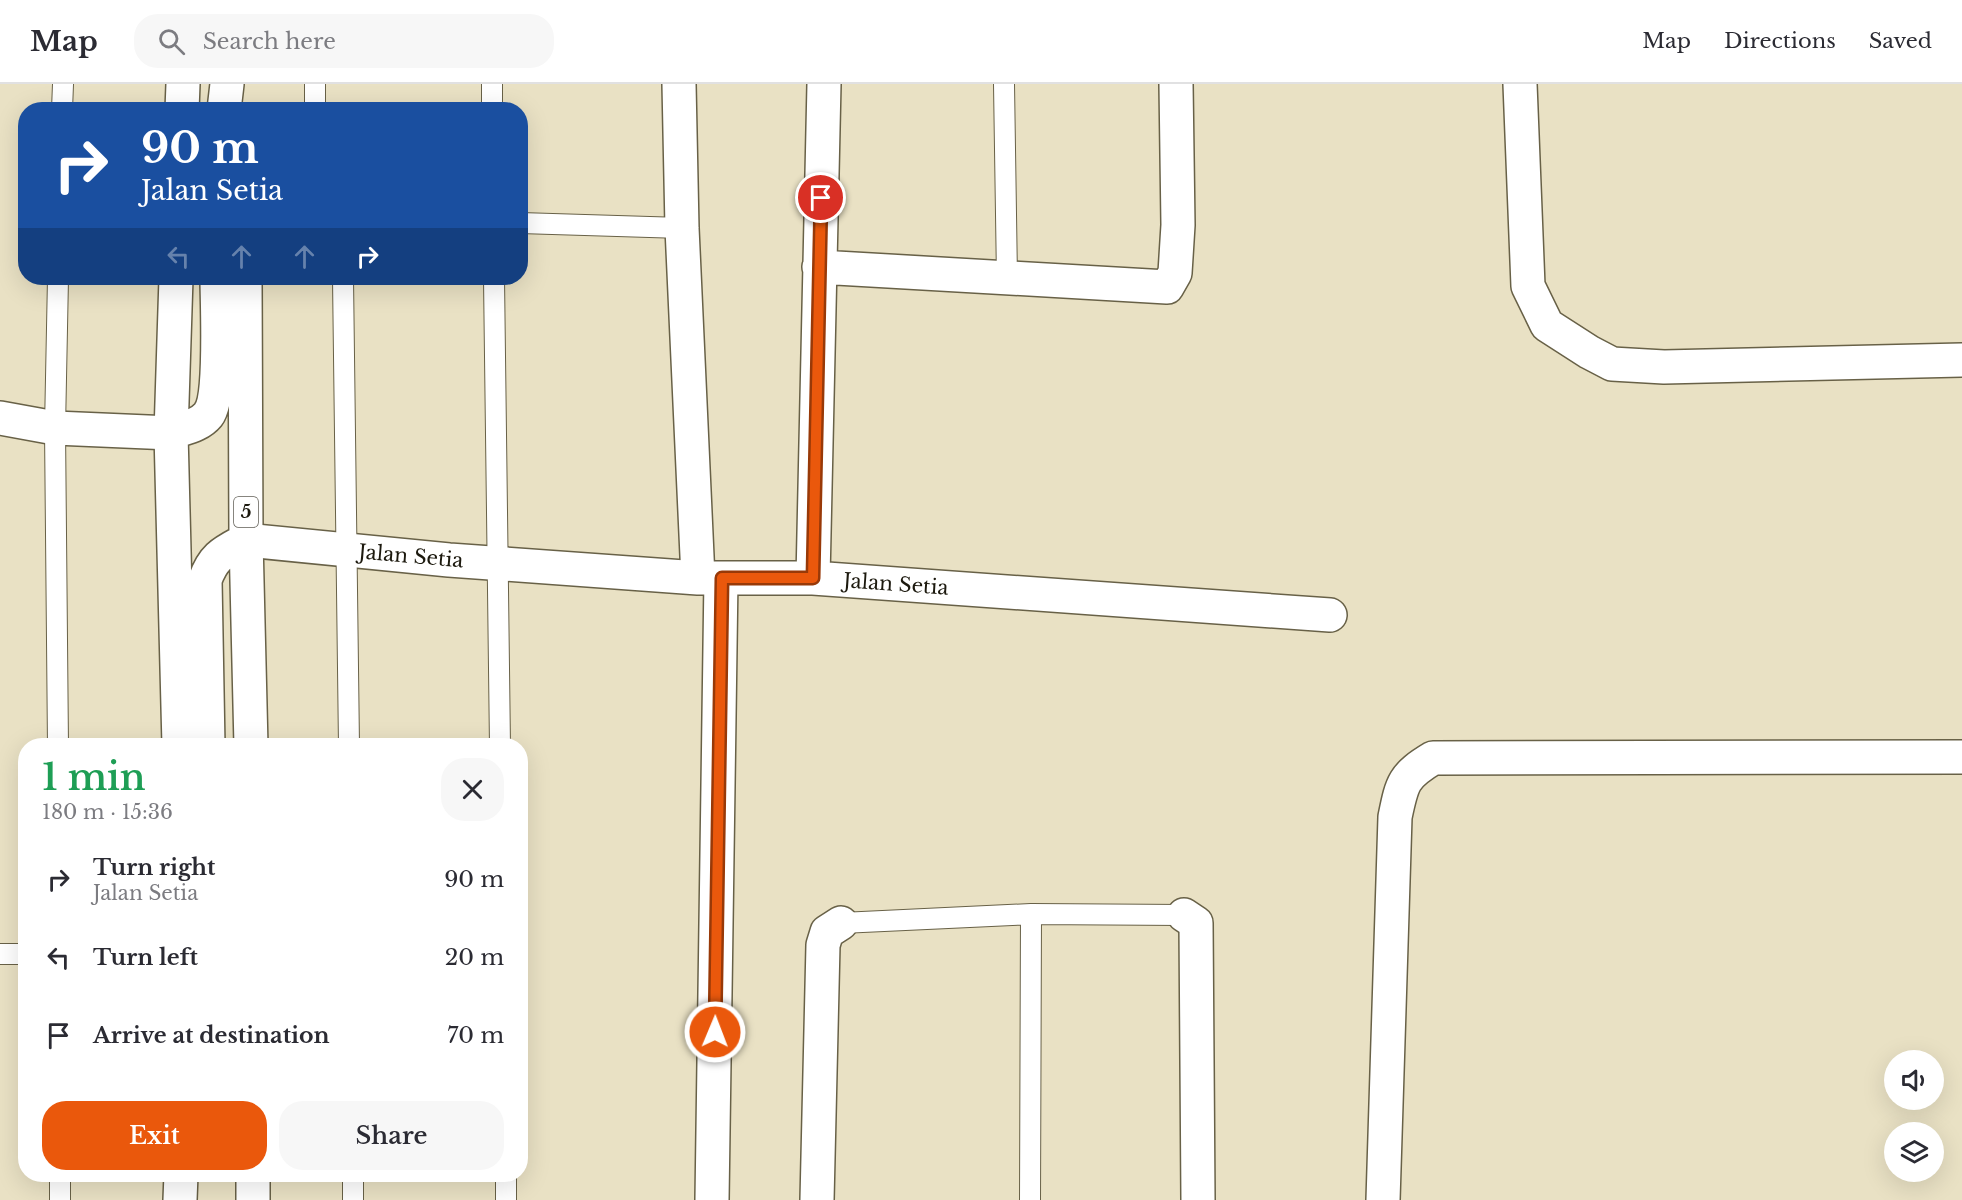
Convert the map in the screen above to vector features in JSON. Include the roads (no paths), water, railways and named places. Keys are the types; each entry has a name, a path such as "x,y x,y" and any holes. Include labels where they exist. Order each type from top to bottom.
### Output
{"main road":[{"path":"182,102 183,84"},
{"path":"225,102 227,84"},
{"path":"244,84 244,102"},
{"path":"679,84 682,228 710,578 712,1200"},
{"path":"813,578 824,84"},
{"path":"819,267 1167,287 1175,273 1178,225 1176,84"},
{"path":"1520,84 1528,286 1547,325 1588,352 1612,364 1664,367 1962,360"},
{"path":"176,285 171,433 179,738"},
{"path":"0,418 55,428 171,433 198,424 209,414 216,393 217,285"},
{"name":"5","path":"245,285 246,540 251,738"},
{"path":"208,738 205,580 211,562 246,540"},
{"name":"Jalan Setia","path":"246,540 498,564 710,578 813,578 1330,615"},
{"path":"1383,1200 1395,817 1400,794 1411,771 1433,758 1962,757"},
{"path":"1184,915 1196,923 1198,1200"},
{"path":"817,1200 823,945 827,932 841,923"},
{"path":"180,1200 181,1182"}],"lane":[{"path":"62,102 63,84"},
{"path":"315,84 315,102"},
{"path":"492,84 492,102"},
{"path":"1004,84 1007,279"},
{"path":"528,223 682,228"},
{"path":"58,285 55,428 58,738"},
{"path":"344,285 349,738"},
{"path":"494,285 500,738"},
{"path":"841,923 1031,914 1184,915"},
{"path":"1030,1200 1031,914"},
{"path":"0,954 18,954"},
{"path":"60,1182 60,1200"},
{"path":"353,1182 353,1200"},
{"path":"506,1182 506,1200"}]}
